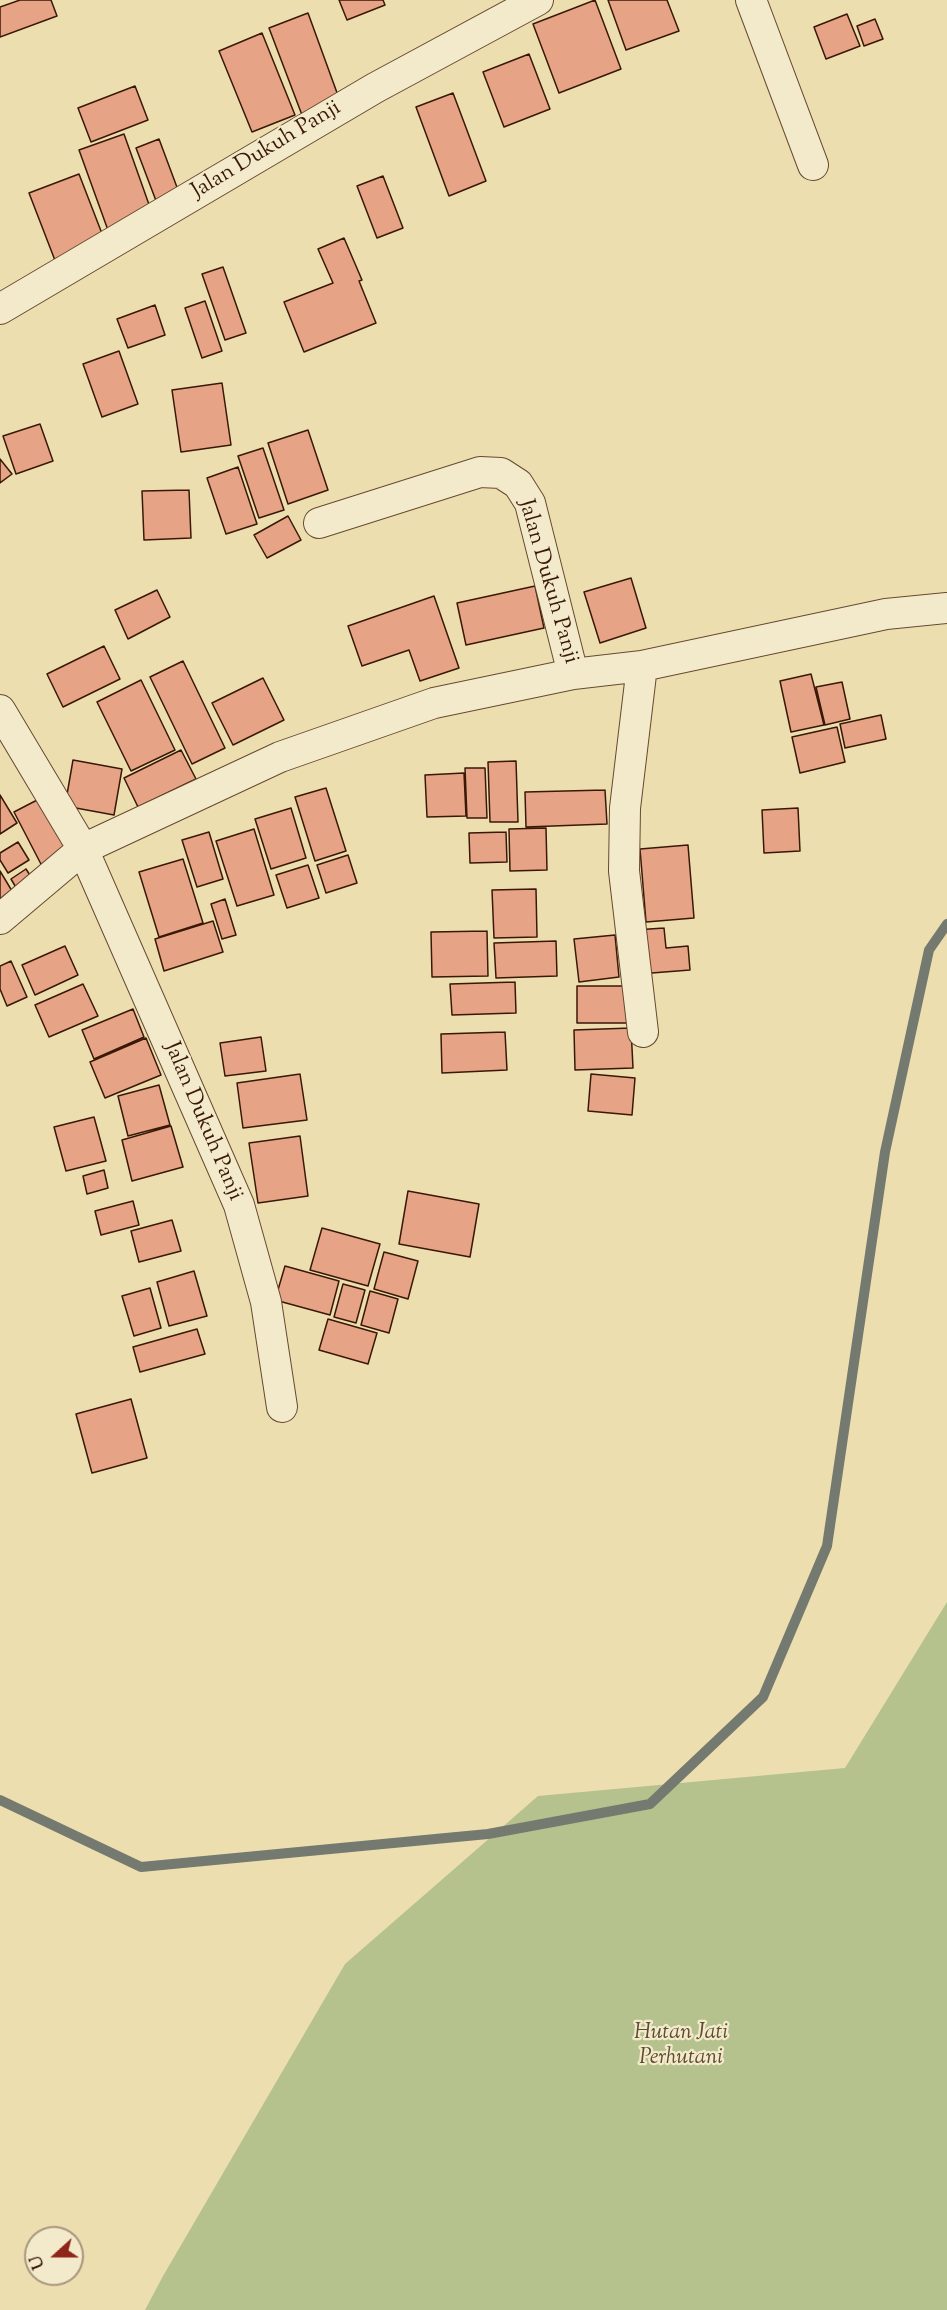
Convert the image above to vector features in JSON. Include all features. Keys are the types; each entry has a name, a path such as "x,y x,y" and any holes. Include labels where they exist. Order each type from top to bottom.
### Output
{"street":[{"name":"Jalan Dukuh Panji","path":"0,309 375,88 538,0"},
{"path":"751,0 813,165"},
{"name":"Jalan Dukuh Panji","path":"319,523 480,472 501,473 518,484 530,503 573,674"},
{"name":"Jalan Dukuh Panji","path":"0,919 83,849 280,757 434,703 573,674 642,666 886,614 947,608"},
{"path":"642,666 625,808 624,871 643,1032"},
{"name":"Jalan Dukuh Panji","path":"0,710 83,849 239,1205 266,1302 282,1407"}],"green space":[{"name":"Hutan Jati Perhutani","path":"947,1602 947,2310 145,2310 345,1964 538,1796 845,1768"}],"building":[{"path":"20,0 51,0 57,16 0,37 0,7"},
{"path":"339,0 383,0 385,5 347,20"},
{"path":"595,0 621,69 559,93 533,24"},
{"path":"608,0 667,0 679,31 626,50"},
{"path":"308,13 340,101 302,115 269,28"},
{"path":"847,14 860,46 826,59 814,27"},
{"path":"875,19 883,39 864,46 857,26"},
{"path":"262,33 295,115 252,132 219,51"},
{"path":"529,54 550,109 504,127 483,72"},
{"path":"135,86 148,120 91,142 78,108"},
{"path":"453,93 486,181 449,196 416,107"},
{"path":"124,134 152,213 109,233 79,150"},
{"path":"159,139 181,198 158,206 136,148"},
{"path":"79,174 106,244 56,263 29,193"},
{"path":"383,176 403,228 377,238 357,186"},
{"path":"344,238 362,280 359,281 376,323 304,352 284,302 333,283 318,249"},
{"path":"223,267 246,333 225,340 202,274"},
{"path":"205,301 222,351 202,358 185,308"},
{"path":"155,305 165,335 128,348 117,319"},
{"path":"119,351 138,404 102,417 83,364"},
{"path":"222,383 231,445 181,452 172,390"},
{"path":"40,424 53,461 16,474 3,436"},
{"path":"308,430 328,490 288,504 268,443"},
{"path":"263,448 284,510 259,518 238,456"},
{"path":"0,459 12,474 0,483"},
{"path":"238,467 257,524 226,534 207,478"},
{"path":"189,490 191,538 144,540 142,491"},
{"path":"288,516 301,540 267,558 254,535"},
{"path":"631,578 646,628 600,643 584,592"},
{"path":"535,586 544,628 466,645 457,603"},
{"path":"157,590 170,617 128,639 115,610"},
{"path":"434,596 459,668 420,681 409,650 362,666 348,626"},
{"path":"104,646 120,679 63,707 47,674"},
{"path":"183,661 225,748 192,764 150,677"},
{"path":"811,674 824,725 791,732 780,681"},
{"path":"263,678 284,720 233,745 212,703"},
{"path":"141,680 175,750 131,771 97,702"},
{"path":"842,682 850,719 825,725 816,687"},
{"path":"881,715 886,739 845,748 840,724"},
{"path":"837,727 845,762 800,773 792,737"},
{"path":"181,750 196,779 138,807 124,778"},
{"path":"73,760 122,769 114,815 65,806"},
{"path":"516,761 518,822 490,822 488,762"},
{"path":"465,768 485,768 487,818 467,818"},
{"path":"464,773 466,816 427,817 425,775"},
{"path":"326,788 346,851 315,861 295,797"},
{"path":"605,790 607,824 526,827 525,792"},
{"path":"0,795 17,823 0,834"},
{"path":"41,798 70,854 43,868 14,812"},
{"path":"291,808 306,858 271,869 255,819"},
{"path":"798,808 800,851 764,853 762,810"},
{"path":"546,828 547,870 510,871 509,829"},
{"path":"254,829 274,895 237,906 216,841"},
{"path":"209,832 223,879 197,887 182,840"},
{"path":"506,832 507,862 470,863 469,833"},
{"path":"18,842 29,860 8,873 0,860 0,853"},
{"path":"688,845 694,918 646,922 640,849"},
{"path":"348,855 357,883 326,893 317,865"},
{"path":"183,859 203,923 159,937 139,872"},
{"path":"308,865 319,898 287,908 276,875"},
{"path":"26,869 37,886 21,896 11,879"},
{"path":"0,871 12,891 0,899"},
{"path":"536,889 537,937 494,938 492,890"},
{"path":"225,899 236,935 222,939 211,904"},
{"path":"213,921 223,952 164,971 155,939"},
{"path":"664,928 666,948 688,946 690,970 639,974 635,930"},
{"path":"487,931 488,976 432,977 431,932"},
{"path":"615,935 619,977 579,982 574,939"},
{"path":"556,941 557,976 496,978 494,943"},
{"path":"65,946 78,975 35,995 22,965"},
{"path":"11,961 27,997 7,1006 0,989 0,966"},
{"path":"515,982 516,1013 452,1015 450,984"},
{"path":"83,984 98,1016 49,1037 35,1005"},
{"path":"577,986 628,986 628,1023 577,1023"},
{"path":"133,1009 144,1037 94,1059 82,1030"},
{"path":"631,1028 633,1068 575,1070 574,1030"},
{"path":"505,1032 507,1070 442,1073 441,1034"},
{"path":"261,1037 266,1071 225,1076 220,1043"},
{"path":"146,1038 161,1075 105,1098 90,1062"},
{"path":"300,1074 307,1120 243,1128 237,1083"},
{"path":"591,1074 635,1078 632,1115 588,1111"},
{"path":"159,1085 170,1125 128,1136 118,1096"},
{"path":"94,1117 106,1161 66,1171 54,1127"},
{"path":"171,1126 183,1167 132,1181 122,1140"},
{"path":"300,1136 308,1196 258,1203 249,1143"},
{"path":"104,1170 108,1188 87,1194 83,1176"},
{"path":"408,1191 479,1204 470,1257 399,1244"},
{"path":"133,1201 139,1225 101,1235 95,1211"},
{"path":"172,1220 181,1251 139,1262 131,1231"},
{"path":"322,1228 380,1244 368,1286 310,1270"},
{"path":"384,1252 418,1261 408,1299 374,1289"},
{"path":"285,1266 339,1281 330,1315 275,1300"},
{"path":"194,1271 207,1316 169,1326 157,1282"},
{"path":"343,1284 365,1290 356,1323 334,1317"},
{"path":"150,1288 161,1328 134,1336 122,1296"},
{"path":"370,1291 398,1299 389,1333 361,1325"},
{"path":"328,1319 377,1333 368,1364 319,1350"},
{"path":"197,1329 205,1354 140,1372 133,1347"},
{"path":"131,1399 147,1458 92,1473 76,1414"}],"waterway":[{"path":"0,1800 141,1867 488,1834 650,1804 763,1697 827,1546 885,1152 929,950 947,924"}]}
